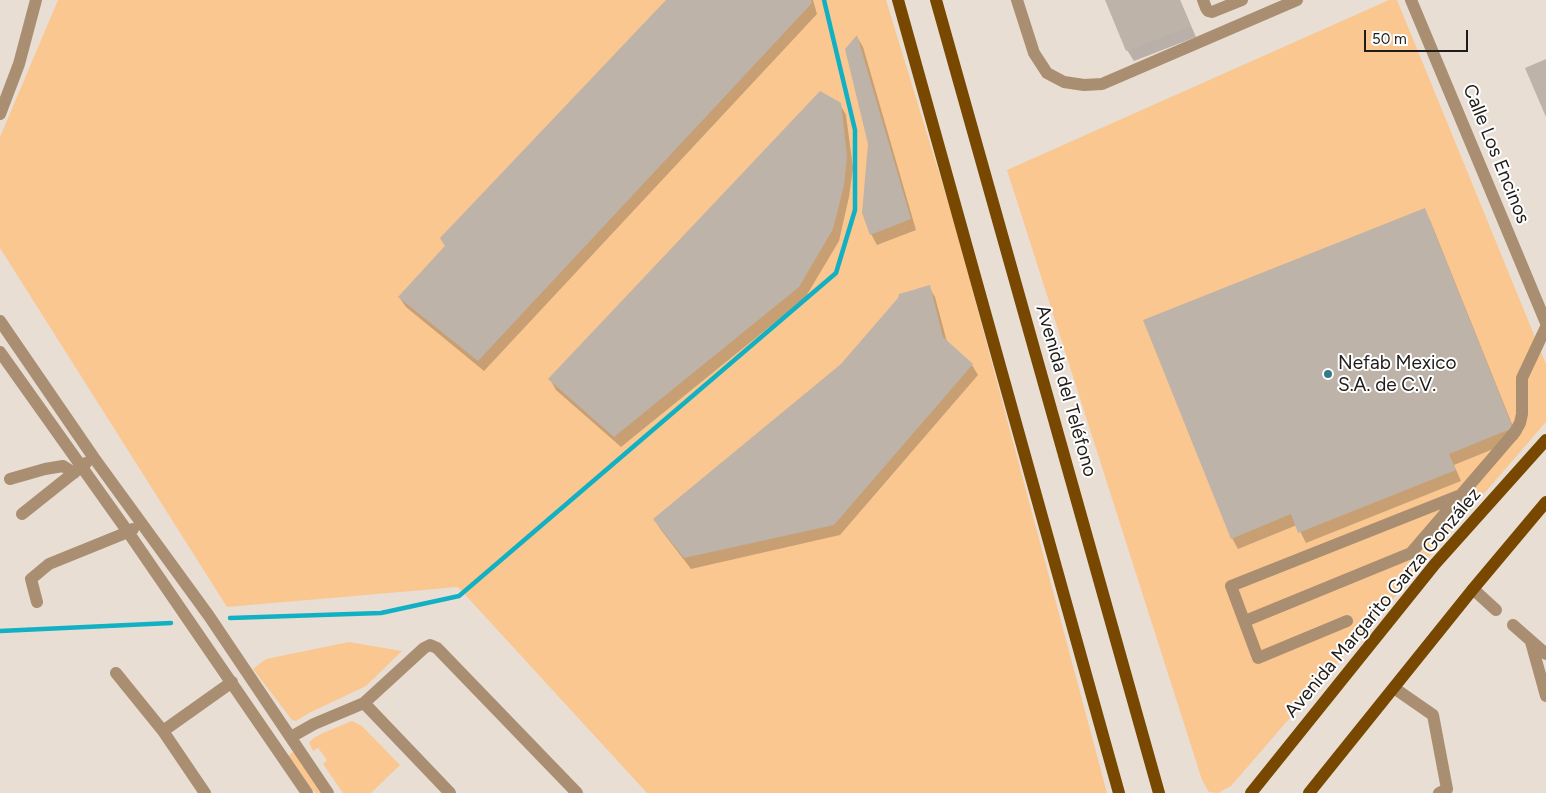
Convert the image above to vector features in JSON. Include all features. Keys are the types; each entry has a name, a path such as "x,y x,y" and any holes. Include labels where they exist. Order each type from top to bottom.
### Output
{"main road":[{"path":"898,0 1119,793"},
{"name":"Avenida del Teléfono","path":"936,0 1159,793"},
{"name":"Avenida Margarito Garza González","path":"1251,793 1435,564 1546,440"},
{"path":"1309,793 1473,589 1546,502"}],"street":[{"path":"0,114 19,64 36,0"},
{"path":"1017,0 1034,53 1047,73 1064,82 1084,85 1102,84 1297,0"},
{"path":"1203,0 1208,11 1212,12 1242,0"},
{"name":"Calle Los Encinos","path":"1411,0 1541,297 1546,325"},
{"path":"0,320 94,458 231,648 328,793"},
{"path":"1244,622 1410,553 1515,432 1520,423 1522,378 1546,325"},
{"path":"0,352 77,470 128,532 307,793"},
{"path":"22,514 94,458"},
{"path":"10,479 63,466 77,470"},
{"path":"1347,621 1258,658 1231,586 1460,496"},
{"path":"37,602 31,579 49,564 128,532 142,523"},
{"path":"1473,589 1496,610"},
{"path":"1513,625 1546,654"},
{"path":"1531,642 1546,696"},
{"path":"279,754 293,740 314,724 364,703 424,648 430,645 437,648 577,793"},
{"path":"216,659 231,648"},
{"path":"116,673 163,731 205,793"},
{"path":"163,731 232,682"},
{"path":"1394,688 1432,715 1448,789 1439,793"},
{"path":"364,703 450,793"}],"shaded area":[{"path":"58,0 886,0 955,225 1107,793 647,793 458,587 227,607 0,248 0,137"},
{"path":"1389,0 1397,0 1546,364 1546,422 1231,786 1218,793 1209,792 1202,780 1007,170"},
{"path":"349,642 402,651 366,686 296,721 292,720 253,669 266,659"},
{"path":"352,721 362,726 400,765 371,793 343,793 323,764 327,760 318,748 313,751 309,743 312,739 323,733"},
{"path":"294,751 322,793 315,793 287,757"}],"building":[{"path":"666,0 811,0 812,3 478,361 398,297 445,246 440,238"},
{"path":"1105,0 1180,0 1191,26 1126,51"},
{"path":"857,35 911,219 870,235 862,213 868,144 845,49"},
{"path":"1546,59 1546,117 1525,68"},
{"path":"820,91 841,103 847,156 844,185 833,229 799,287 614,437 548,379"},
{"name":"Nefab Mexico S.A. de C.V.","path":"1425,208 1513,428 1449,454 1456,470 1298,533 1291,514 1231,539 1143,320"},
{"path":"930,285 943,337 973,364 834,525 684,558 653,519 841,364 898,298 899,294"}],"waterway":[{"path":"230,618 381,613 459,596 836,273 855,210 855,130 824,0"},
{"path":"0,631 171,623"}],"place":[{"name":"Nefab Mexico S.A. de C.V.","path":"1328,374"}]}
